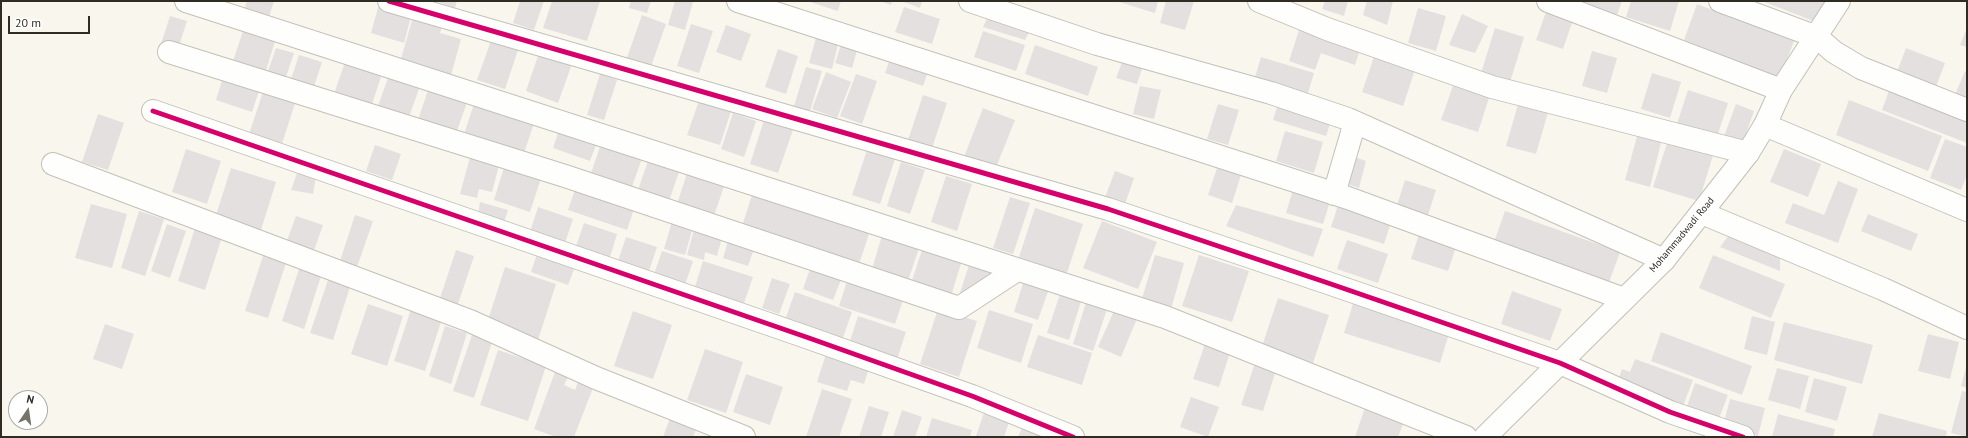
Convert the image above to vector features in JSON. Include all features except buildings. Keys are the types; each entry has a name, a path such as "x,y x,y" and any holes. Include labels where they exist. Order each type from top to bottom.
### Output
{"street":[{"path":"186,1 1165,317 1466,437"},
{"path":"389,1 1108,209 1560,363 1670,412 1743,437"},
{"path":"738,1 1348,198 1624,300"},
{"path":"970,1 1097,44 1271,93 1355,122 1664,260"},
{"path":"1260,1 1327,29 1492,87 1748,153"},
{"path":"1548,1 1781,90"},
{"path":"1720,1 1817,37 1834,52 1861,68 1967,110"},
{"name":"Mohammadwadi Road","path":"1485,437 1664,260 1748,153 1765,125 1781,90 1817,37 1839,1"},
{"path":"169,52 565,176 959,308 1017,270"},
{"path":"153,110 972,396 1073,437"},
{"path":"1334,194 1355,122"},
{"path":"1765,125 1967,210"},
{"path":"53,164 470,322 596,378 744,437"},
{"path":"1702,213 1883,289 1967,328"}],"cycle path":[{"path":"389,1 1108,209 1560,363 1670,412 1743,437"},
{"path":"153,111 809,338 972,396 1073,437"}]}
